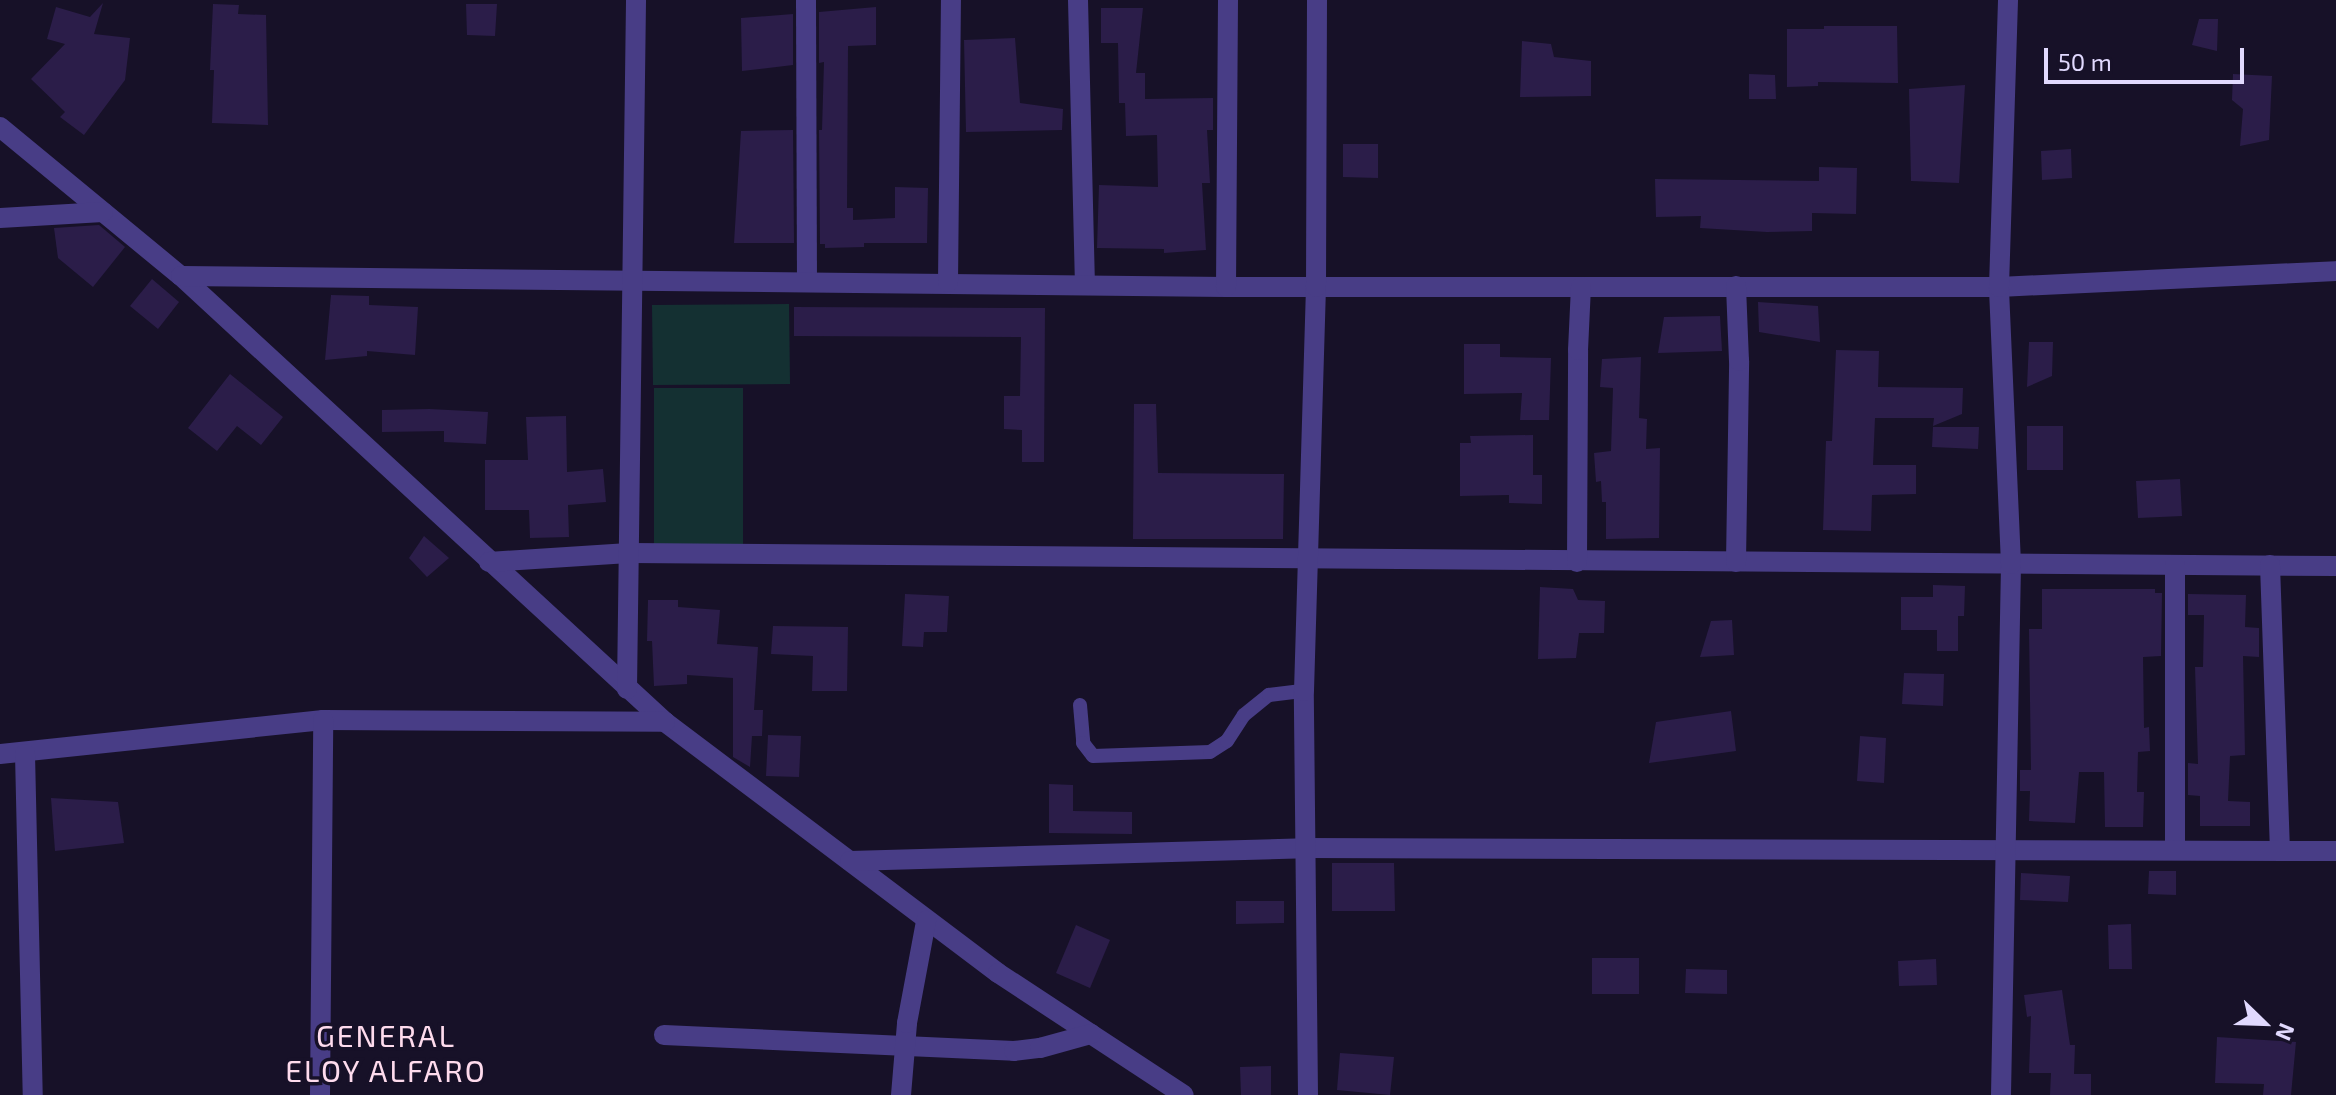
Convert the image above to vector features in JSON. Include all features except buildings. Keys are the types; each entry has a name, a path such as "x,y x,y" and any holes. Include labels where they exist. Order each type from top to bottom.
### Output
{"street":[{"path":"627,689 636,0"},
{"path":"806,0 807,281"},
{"path":"948,282 951,0"},
{"path":"1078,0 1085,283"},
{"path":"1226,287 1228,0"},
{"path":"1308,1095 1304,691 1316,287 1317,0"},
{"path":"2001,1095 2011,564 1999,287 2008,0"},
{"path":"0,127 181,276 665,722 926,921 1184,1095"},
{"path":"0,218 103,212"},
{"path":"181,276 630,282 1085,283 1226,287 1999,287 2336,271"},
{"path":"1736,286 1739,361 1736,562"},
{"path":"1577,562 1581,287"},
{"path":"489,562 629,553 1308,561 2336,566"},
{"path":"2175,565 2175,850"},
{"path":"2270,565 2280,850"},
{"path":"0,754 25,754 323,720 665,722"},
{"path":"320,1095 323,720"},
{"path":"25,754 33,1095"},
{"path":"850,861 1305,848 2336,851"},
{"path":"901,1095 905,1045 926,921"},
{"path":"664,1035 1014,1051 1040,1048 1091,1034"}],"lane":[{"path":"1080,705 1083,743 1093,756 1210,752 1227,741 1244,715 1269,695 1304,691"}],"green space":[{"path":"789,304 790,384 653,385 652,305"},
{"path":"654,388 743,388 743,545 654,545"}],"district":[{"name":"GENERAL ELOY ALFARO","path":"386,1052"}]}
